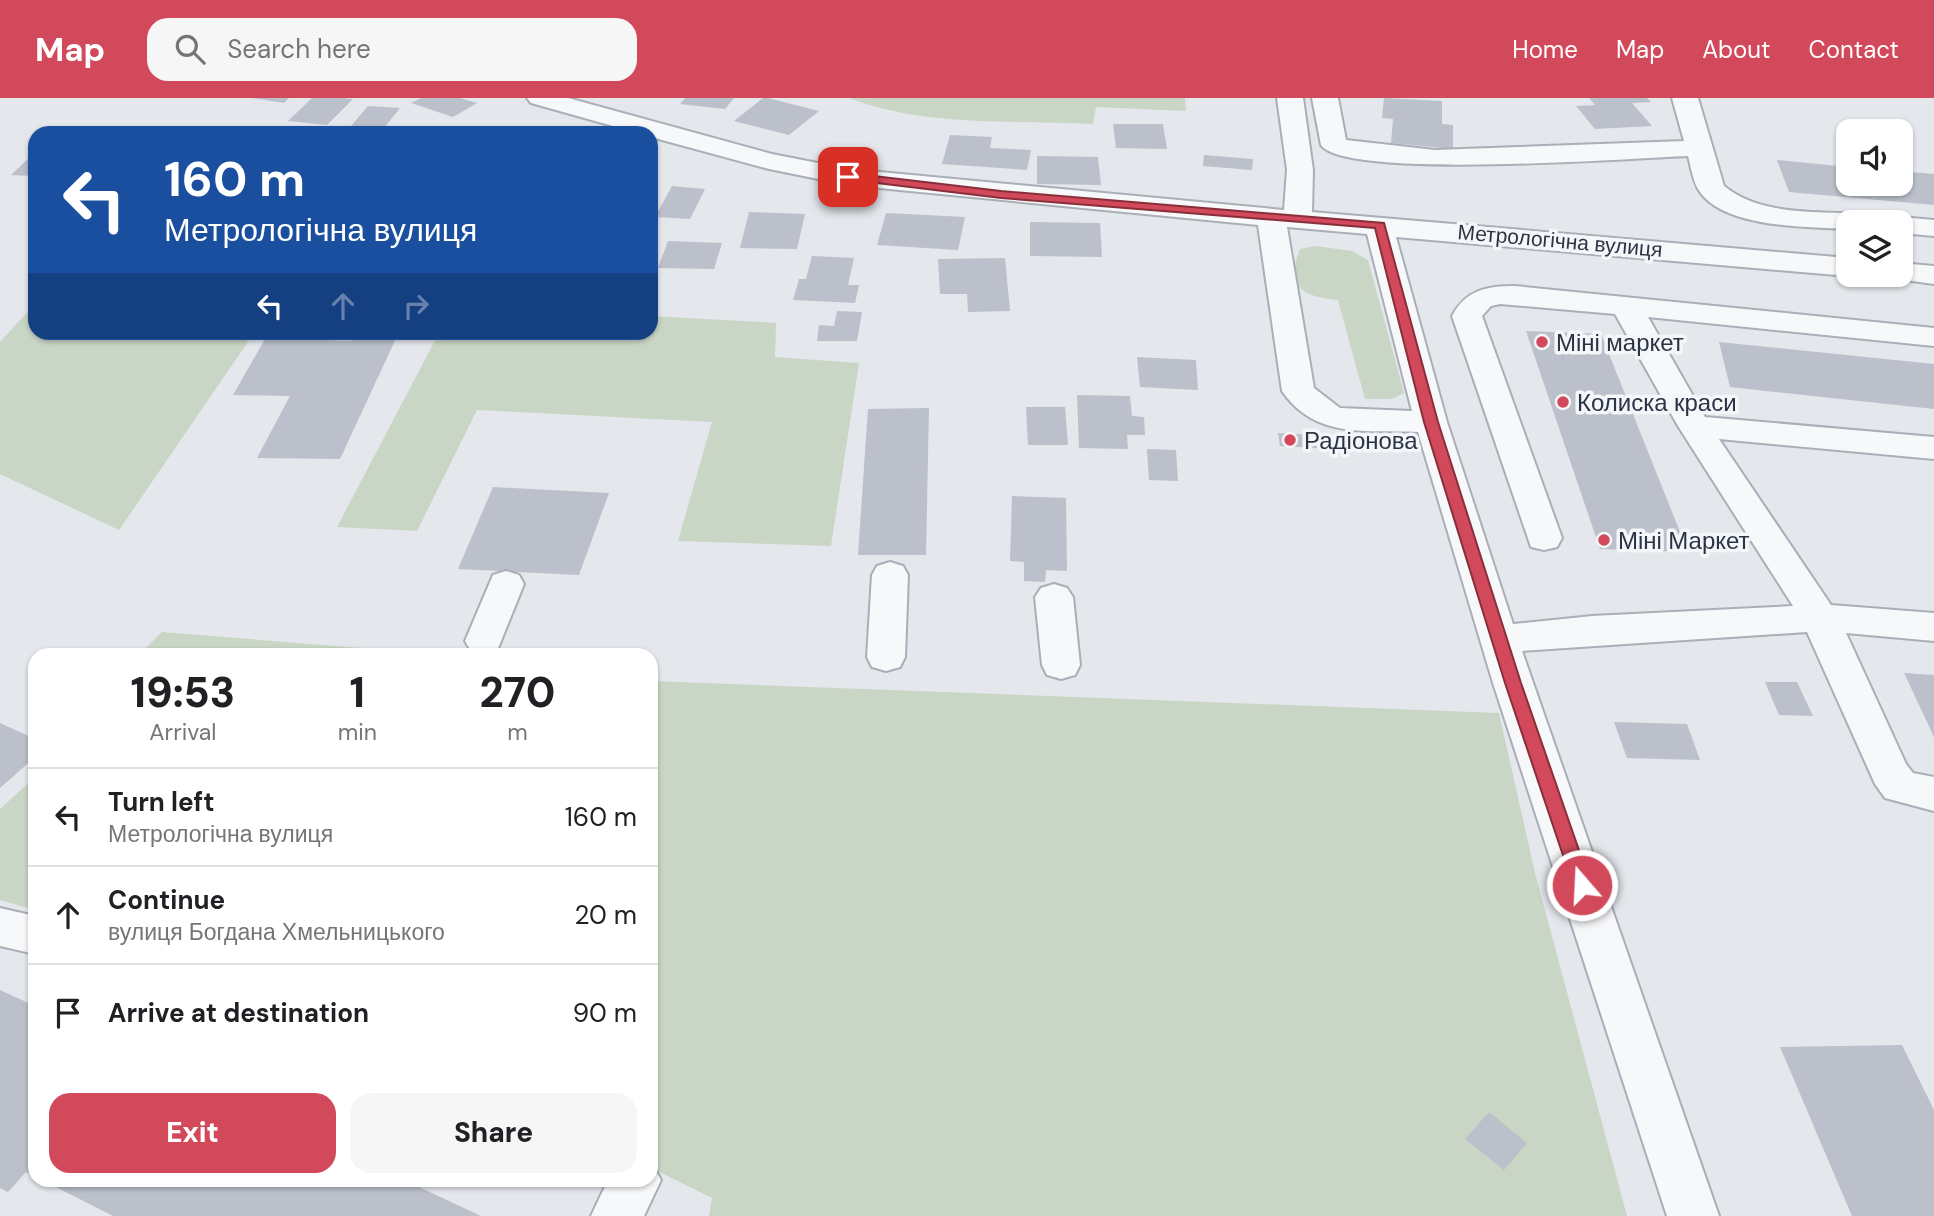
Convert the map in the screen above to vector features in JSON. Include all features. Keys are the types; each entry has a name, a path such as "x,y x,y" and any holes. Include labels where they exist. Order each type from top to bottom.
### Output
{"street":[{"name":"Метрологічна вулиця","path":"540,98 642,126"},
{"path":"1290,98 1300,170 1285,218 1298,391 1313,406 1333,418 1431,422"},
{"path":"1325,98 1334,145 1354,150 1435,158 1698,148"},
{"path":"1685,98 1711,189 1732,206 1749,211 1836,219"},
{"name":"Метрологічна вулиця","path":"658,130 769,161 848,177 1001,194 1836,266"},
{"path":"1749,211 1766,260"},
{"path":"1380,225 1431,422 1500,639 1693,1216"},
{"path":"1913,226 1934,228"},
{"path":"1913,273 1934,275"},
{"path":"1544,538 1466,316 1472,303 1485,295 1626,306 1934,337"},
{"path":"1626,306 1694,426 1820,618 1891,773 1900,786 1934,794"},
{"path":"1694,426 1934,448"},
{"path":"886,657 890,575"},
{"path":"484,641 506,584"},
{"path":"1054,597 1061,665"},
{"path":"1500,639 1592,629 1820,618 1934,627"},
{"path":"0,927 28,933"},
{"path":"617,1216 632,1187"}],"green space":[{"path":"849,98 1185,98 1186,111 1096,107 1093,124 1001,122 908,114"},
{"path":"1315,246 1352,251 1368,260 1404,393 1392,399 1365,399 1338,300 1307,293 1296,281 1296,262 1300,249"},
{"path":"28,312 28,340 249,340 119,530 0,474 0,342"},
{"path":"658,316 776,323 775,357 859,363 831,546 678,541 712,422 477,410 417,531 337,527 435,340 658,340"},
{"path":"162,632 360,648 146,648"},
{"path":"658,681 1499,713 1535,873 1627,1216 709,1216 712,1198 658,1171"},
{"path":"28,783 28,908 0,900 0,809"}],"building":[{"path":"252,98 289,98 284,103"},
{"path":"312,98 353,99 327,125 288,121"},
{"path":"421,98 460,98 477,103 453,117 411,103"},
{"path":"685,98 734,98 725,109 680,104"},
{"path":"763,98 819,111 789,135 734,121"},
{"path":"1384,98 1442,101 1442,124 1453,125 1453,149 1391,143 1393,119 1382,118"},
{"path":"1589,98 1647,98 1651,102 1632,103 1652,126 1595,129 1576,106 1595,105"},
{"path":"368,106 400,108 386,126 351,126"},
{"path":"1113,124 1163,124 1167,149 1116,148"},
{"path":"950,135 992,137 990,148 1031,150 1027,170 942,164"},
{"path":"1204,155 1253,159 1252,170 1203,166"},
{"path":"1037,156 1098,157 1101,185 1037,184"},
{"path":"28,159 28,176 11,175"},
{"path":"1777,160 1836,166 1836,196 1913,196 1913,172 1934,174 1934,205 1789,192"},
{"path":"672,186 705,189 690,219 658,217 658,212"},
{"path":"749,212 805,214 797,249 740,248"},
{"path":"886,213 965,217 958,250 877,245"},
{"path":"1030,222 1100,223 1102,257 1030,256"},
{"path":"668,241 722,243 714,269 658,268"},
{"path":"812,256 854,258 848,285 859,285 855,303 793,300 799,279 806,279"},
{"path":"1005,258 1010,311 968,312 967,294 940,294 938,259"},
{"path":"837,311 862,312 857,341 817,341 819,325 834,326"},
{"path":"1526,331 1601,334 1688,552 1600,549"},
{"path":"264,340 395,340 340,459 257,458 290,396 233,395"},
{"path":"1719,342 1934,364 1934,409 1730,387"},
{"path":"1137,357 1196,360 1198,390 1140,387"},
{"path":"1077,395 1130,396 1132,416 1144,417 1145,435 1127,435 1128,449 1079,448"},
{"path":"1026,407 1065,407 1068,445 1028,445"},
{"path":"929,408 926,555 858,555 868,409"},
{"path":"1278,433 1333,436 1334,449 1280,446"},
{"path":"1147,449 1176,450 1178,481 1149,480"},
{"path":"493,487 609,493 579,575 458,569"},
{"path":"1012,496 1066,498 1067,571 1046,570 1045,582 1024,581 1024,562 1010,561"},
{"path":"1904,673 1934,675 1934,737"},
{"path":"1765,682 1797,682 1813,716 1779,715"},
{"path":"1614,722 1687,724 1700,760 1627,758"},
{"path":"0,723 28,736 28,763 0,788"},
{"path":"0,990 28,1003 28,1173 8,1192 0,1188"},
{"path":"1902,1045 1934,1110 1934,1216 1852,1216 1780,1047"},
{"path":"1489,1112 1527,1143 1504,1170 1465,1139"},
{"path":"56,1187 419,1187 481,1216 113,1216"}],"place":[{"name":"Міні маркет","path":"1542,342"},
{"name":"Колиска краси","path":"1563,402"},
{"name":"Радіонова","path":"1290,440"},
{"name":"Міні Маркет","path":"1604,540"}],"route":[{"path":"848,177 1001,194 1380,225 1431,422 1513,683 1582,885"}]}
